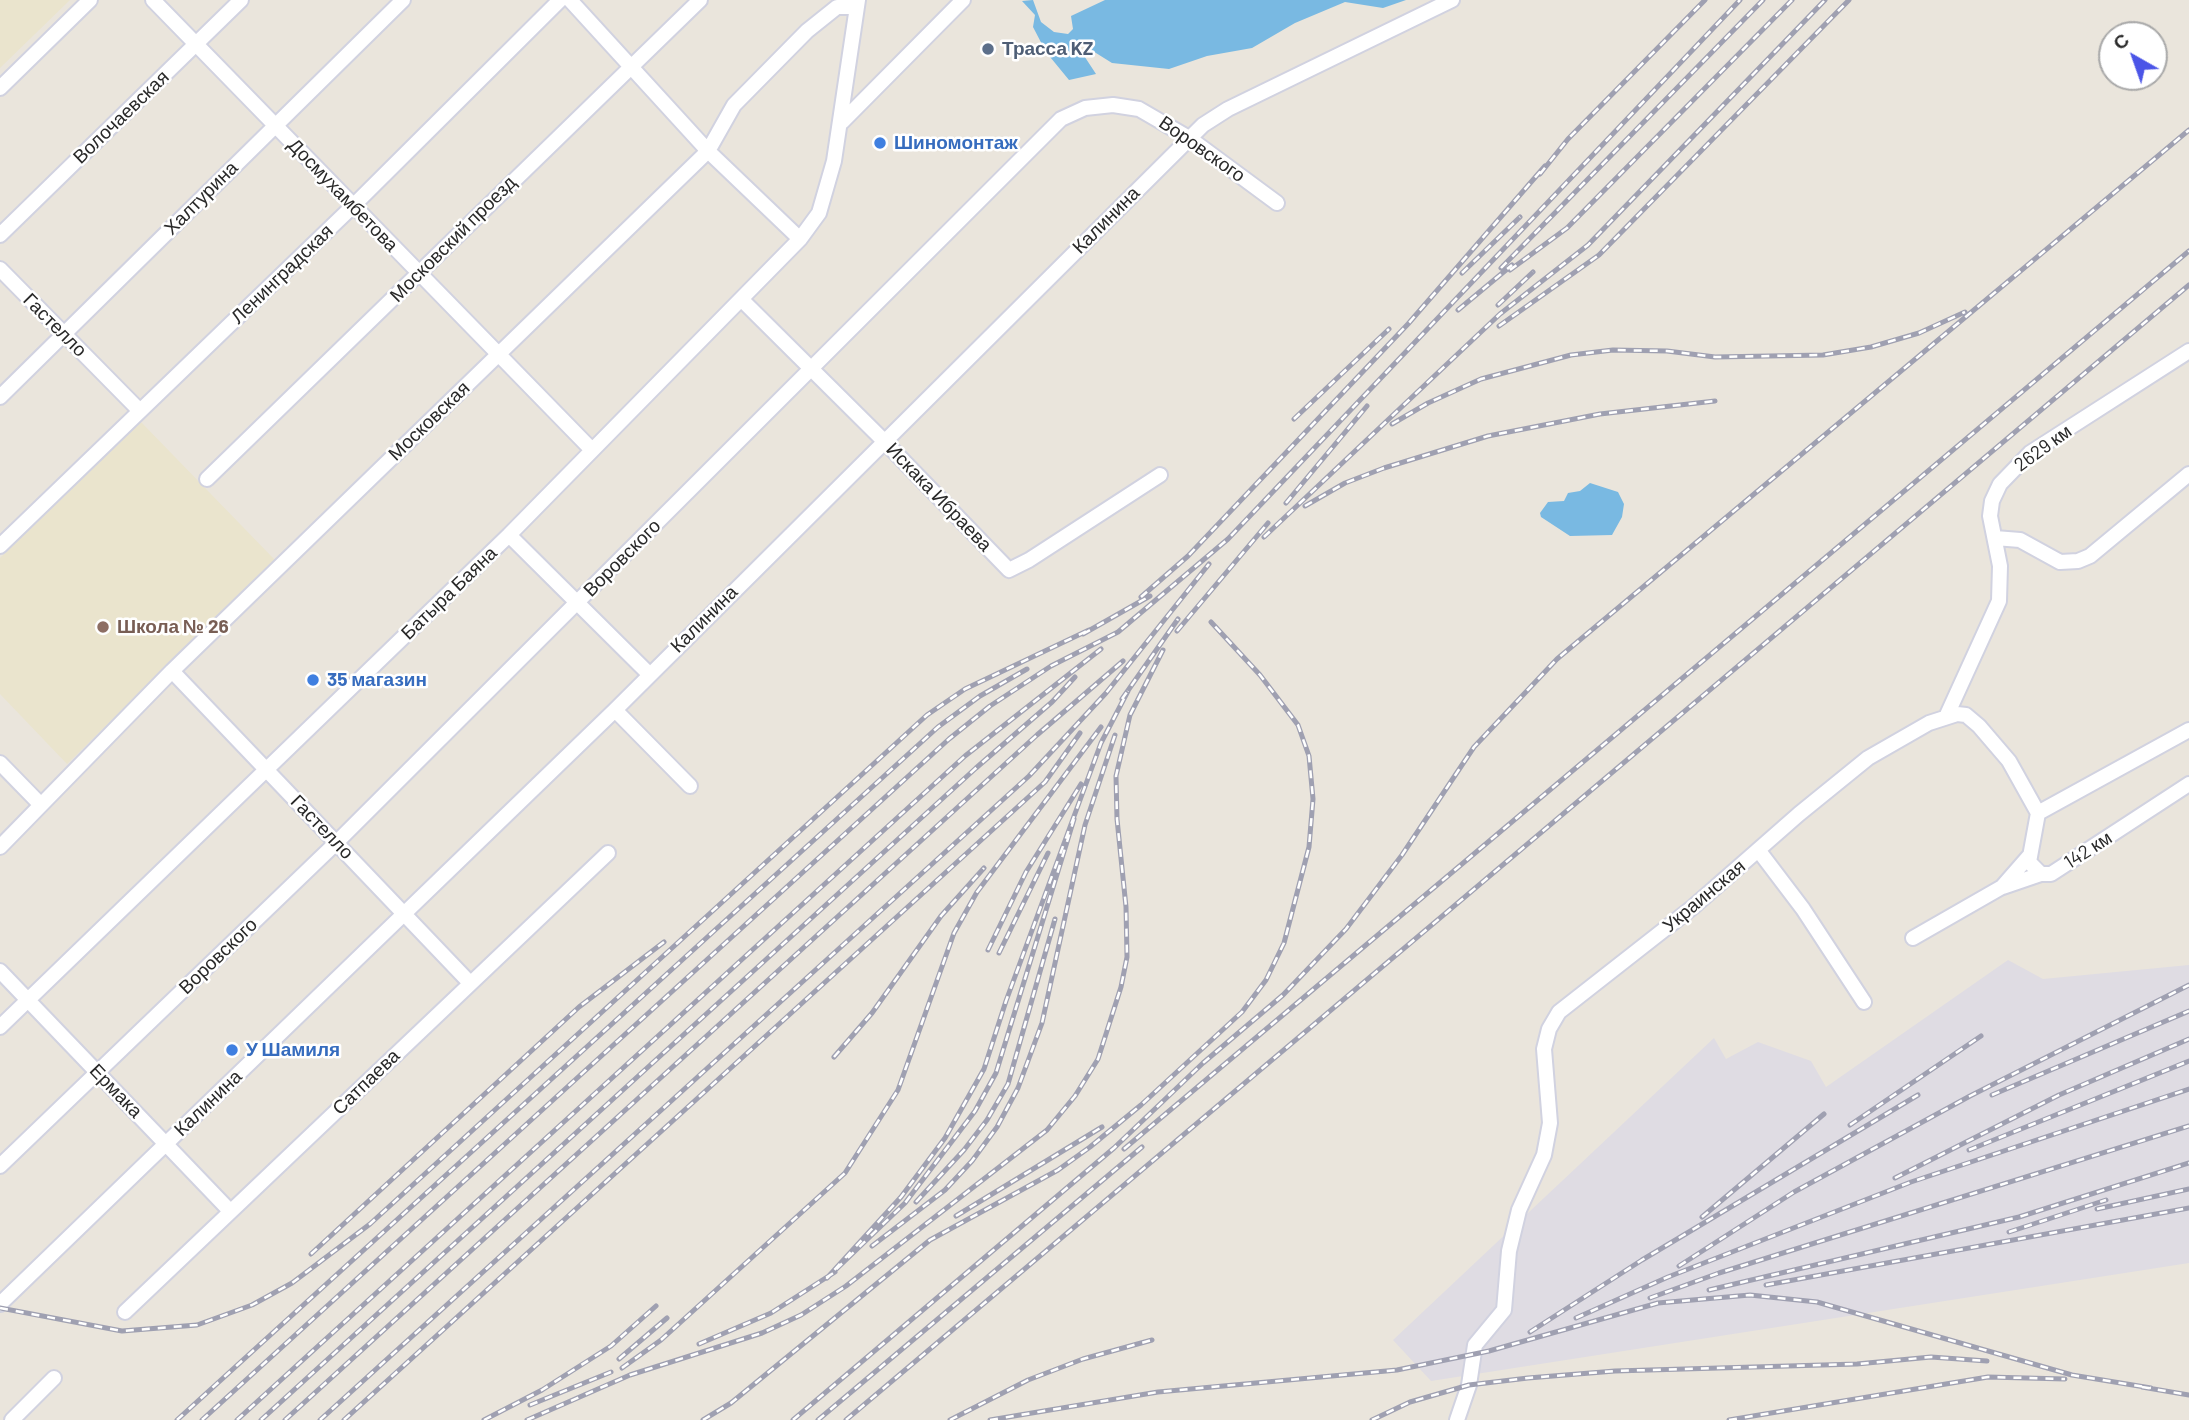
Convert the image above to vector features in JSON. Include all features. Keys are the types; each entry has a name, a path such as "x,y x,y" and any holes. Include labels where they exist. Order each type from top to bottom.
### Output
{"street":[{"path":"0,88 90,0"},
{"name":"Досмухамбетова","path":"153,0 592,450"},
{"name":"Волочаевская","path":"0,235 241,0"},
{"name":"Халтурина","path":"0,397 403,0"},
{"name":"Ленинградская","path":"0,546 354,205 560,0"},
{"path":"570,0 708,151 800,239"},
{"name":"Московский проезд","path":"207,479 537,155 633,67 700,0"},
{"path":"842,122 963,0"},
{"name":"Калинина","path":"0,1304 406,914 1189,138 1228,109 1452,0"},
{"name":"Батыра Баяна","path":"0,1027 509,535 800,239 825,199 842,122 858,4"},
{"name":"Московская","path":"0,847 172,671 708,151 734,105 819,19 837,7 858,4"},
{"name":"Воровского","path":"0,1166 337,842 1061,119 1085,107 1126,106 1151,113 1277,203"},
{"name":"Гастелло","path":"0,269 140,411"},
{"name":"Искака Ибраева","path":"741,299 1009,570 1029,561 1160,475"},
{"name":"2629 км","path":"1947,715 1998,601 2000,566 1990,516 1992,501 2013,468 2049,440 2189,351"},
{"path":"1995,537 2020,540 2060,562 2078,561 2091,556 2189,474"},
{"path":"509,535 649,674"},
{"name":"Гастелло","path":"172,671 470,983"},
{"path":"615,709 691,786"},
{"path":"1947,715 1966,715 1979,726 2009,761 2038,813 2189,730"},
{"name":"Украинская","path":"1457,1420 1469,1385 1475,1345 1504,1310 1509,1251 1519,1210 1544,1155 1549,1123 1544,1049 1549,1029 1559,1012 1693,908 1868,758 1947,715"},
{"path":"0,763 41,805"},
{"name":"142 км","path":"2038,813 2029,862 2041,874 2051,874 2189,784"},
{"path":"1759,850 1803,909 1864,1002"},
{"name":"Сатпаева","path":"125,1312 608,853"},
{"path":"2002,887 2030,855"},
{"path":"1913,937 2002,887 2041,874"},
{"name":"Ермака","path":"0,971 230,1211"},
{"path":"12,1420 54,1378"}],"shaded area":[{"path":"0,0 70,0 0,68"},
{"name":"Школа № 26","path":"141,422 275,560 67,764 0,694 0,558"},
{"path":"2008,960 2043,979 2189,965 2189,1263 1431,1381 1393,1340 1714,1038 1726,1059 1758,1042 1811,1061 1826,1087"}],"water":[{"path":"1033,0 1041,22 1054,32 1068,34 1073,29 1071,16 1105,0 1406,0 1383,8 1345,2 1295,23 1252,48 1207,56 1169,69 1112,63 1080,43 1077,45 1096,74 1069,80 1046,52 1033,27 1035,15 1022,1"},
{"path":"1590,483 1618,492 1624,504 1622,517 1612,535 1570,536 1541,517 1540,513 1548,502 1564,501 1568,493 1580,491"}],"railway":[{"path":"1540,174 1568,139 1705,0"},
{"path":"202,1420 949,739 990,706 1051,666 1118,632 1228,539 1740,0"},
{"path":"1501,268 1763,0"},
{"path":"1510,270 1567,228 1792,0"},
{"path":"1264,537 1500,314 1588,245 1825,0"},
{"path":"1499,326 1599,255 1849,0"},
{"path":"793,1420 1114,1148 1203,1063 1283,995 1346,929 1402,855 1474,747 1557,659 2189,130"},
{"path":"1141,597 1188,556 1408,324 1545,166"},
{"path":"1462,273 1520,217"},
{"path":"1124,1149 2189,251"},
{"path":"1458,310 1512,265"},
{"path":"1498,305 1533,272"},
{"path":"846,1420 2189,285"},
{"path":"1392,424 1428,403 1481,379 1571,355 1613,350 1667,351 1715,357 1823,355 1871,347 1919,333 1965,312"},
{"path":"1294,419 1389,329"},
{"path":"1305,506 1345,483 1384,468 1488,436 1600,414 1715,401"},
{"path":"1286,503 1367,406"},
{"path":"1177,631 1268,523"},
{"path":"320,1420 1029,776 1106,693 1209,564"},
{"path":"1083,634 1150,596"},
{"path":"1122,699 1178,619"},
{"path":"703,1420 731,1403 930,1240 1058,1170 1090,1147 1141,1105 1242,1012 1266,980 1284,943 1309,847 1313,799 1309,756 1298,725 1260,675 1211,622"},
{"path":"0,1308 122,1331 197,1325 252,1305 292,1283 370,1224 927,715 965,689 1089,630"},
{"path":"237,1420 965,756 1101,649"},
{"path":"527,1420 630,1375 762,1333 801,1315 846,1286 1047,1130 1075,1096 1098,1059 1121,987 1127,957 1126,907 1117,819 1116,776 1130,715 1163,650"},
{"path":"285,1420 1037,735 1123,661"},
{"path":"177,1420 938,727 980,696 1027,669"},
{"path":"261,1420 976,768 1052,702 1075,677"},
{"path":"1074,819 996,1073 975,1111 905,1203 827,1278 901,1197 945,1138 984,1069 1006,1001 1101,743 1128,691"},
{"path":"622,1368 661,1340 845,1173 898,1090 954,933 977,892 1101,727"},
{"path":"344,1420 1045,782 1080,733"},
{"path":"872,1246 945,1190 972,1161 997,1127 1018,1088 1042,1023 1085,825 1115,735"},
{"path":"988,950 1026,872 1081,784"},
{"path":"999,953 1048,853"},
{"path":"834,1057 872,1013 941,916 984,868"},
{"path":"916,1202 964,1150 987,1120 1008,1084 1055,919"},
{"path":"311,1254 579,1007 664,942"},
{"path":"1679,1266 1794,1192 1970,1096 2189,985"},
{"path":"1992,1095 2189,1011"},
{"path":"1850,1125 1981,1036"},
{"path":"1895,1178 2059,1095 2189,1039"},
{"path":"1969,1150 2189,1061"},
{"path":"1576,1318 1668,1277 1911,1182 2189,1089"},
{"path":"1530,1332 1642,1260 1918,1095"},
{"path":"1702,1217 1824,1114"},
{"path":"1650,1298 1719,1273 2189,1126"},
{"path":"956,1216 1102,1127"},
{"path":"818,1420 1142,1147"},
{"path":"1709,1290 2019,1217 2189,1163"},
{"path":"2097,1209 2189,1189"},
{"path":"2009,1232 2106,1200"},
{"path":"1766,1285 2189,1208"},
{"path":"699,1344 771,1313 835,1272"},
{"path":"990,1420 1158,1392 1397,1370 1489,1351 1658,1303 1750,1295 1817,1302 2072,1375 2151,1388"},
{"path":"484,1420 542,1390 611,1346 656,1306"},
{"path":"619,1359 667,1318"},
{"path":"950,1420 1028,1380 1083,1359 1152,1340"},
{"path":"1372,1420 1410,1402 1469,1385 1528,1378 1615,1371 1857,1364 1931,1357 1987,1361"},
{"path":"530,1405 611,1372"},
{"path":"1729,1420 1988,1377 2065,1379"},
{"path":"2142,1387 2189,1395"}],"place":[{"name":"Трасса KZ","path":"988,49"},
{"name":"Шиномонтаж","path":"880,143"},
{"name":"Школа № 26","path":"103,627"},
{"name":"35 магазин","path":"313,680"},
{"name":"У Шамиля","path":"232,1050"}]}
